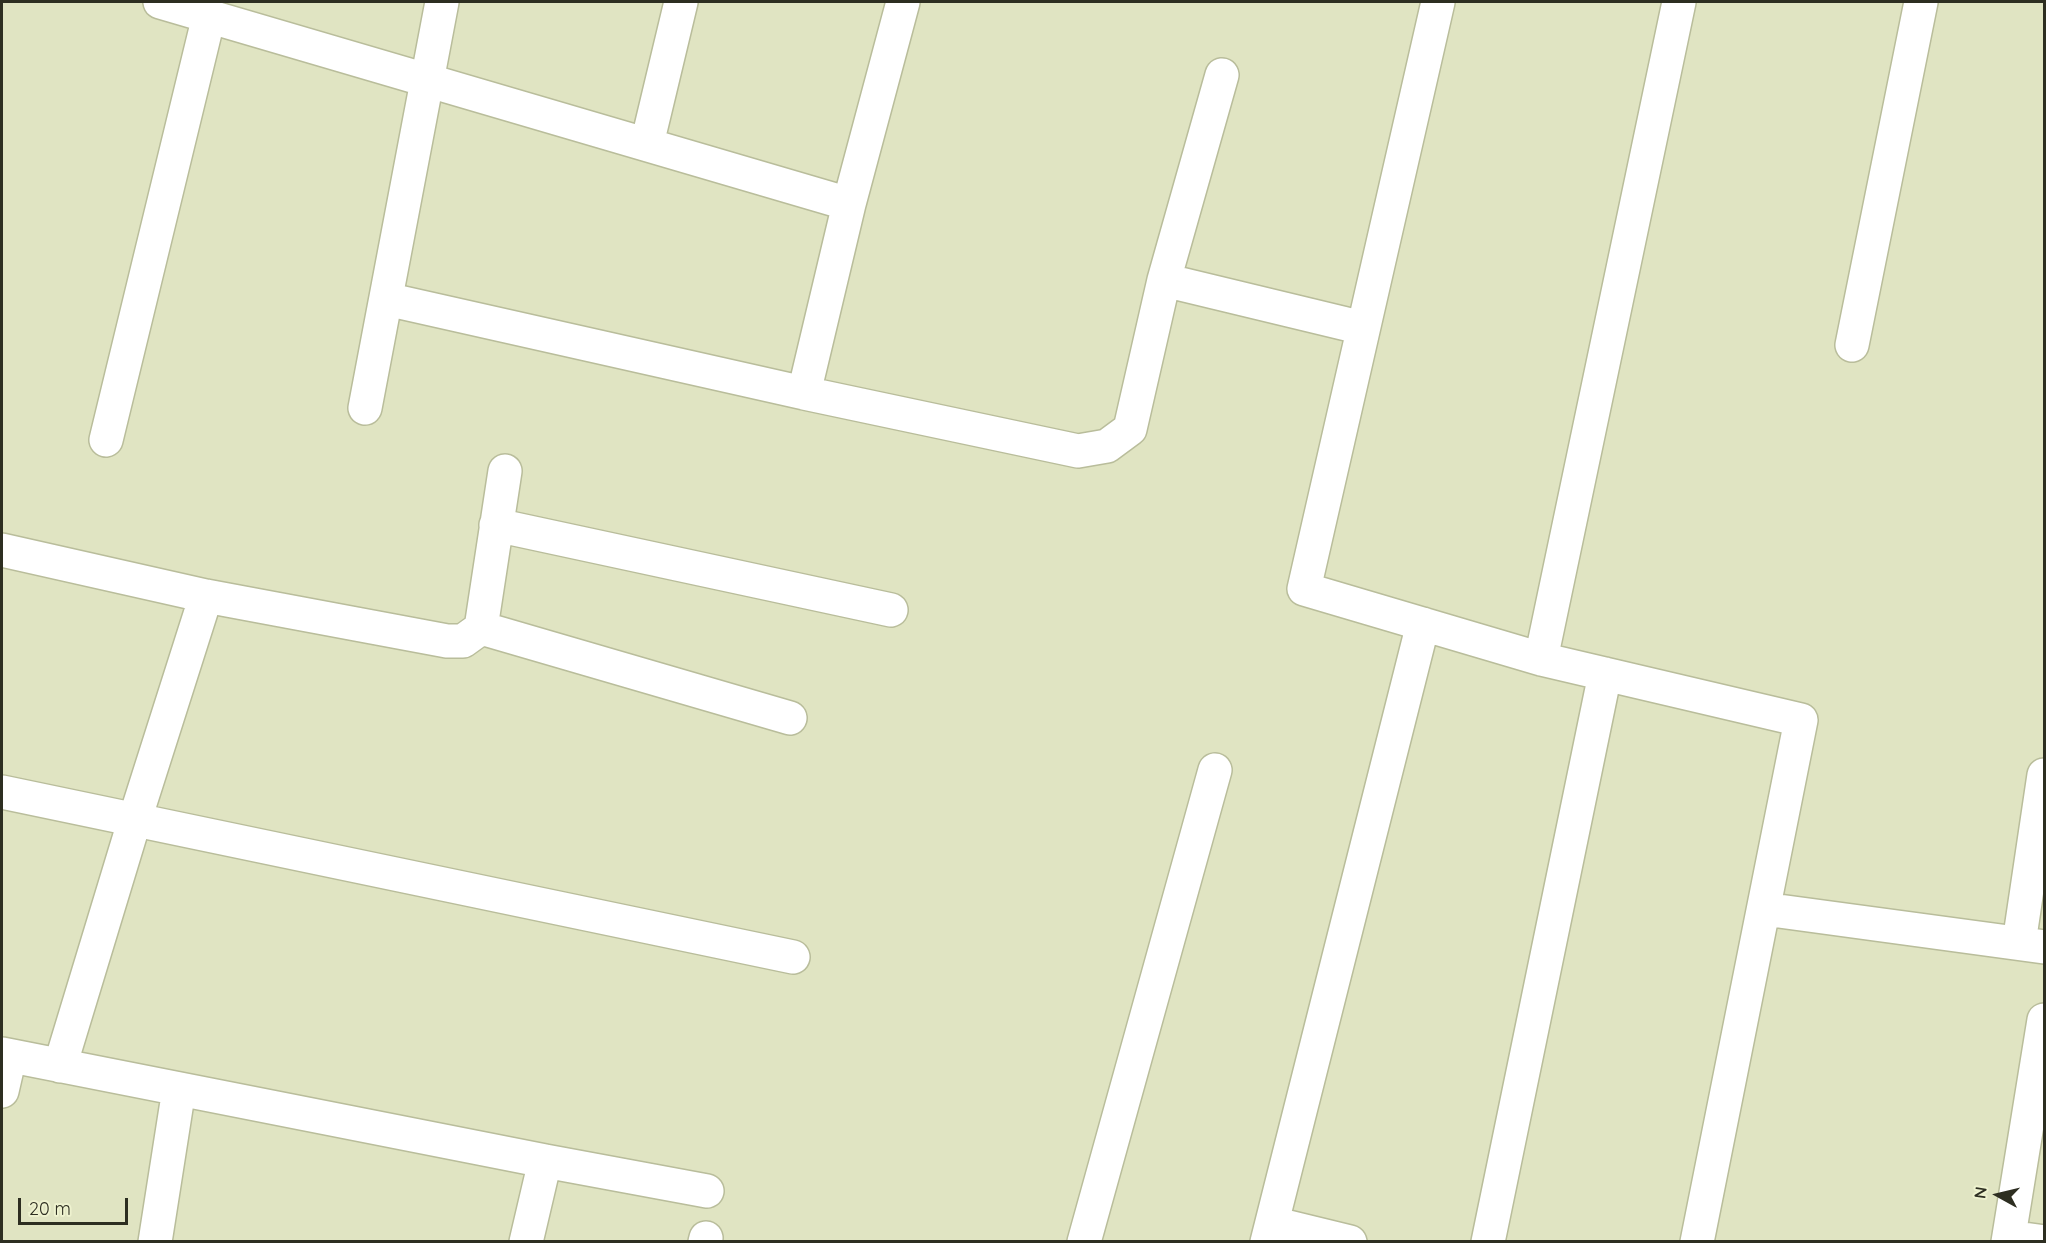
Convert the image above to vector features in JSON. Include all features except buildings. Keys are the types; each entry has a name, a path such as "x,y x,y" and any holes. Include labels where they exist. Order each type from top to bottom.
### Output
{"street":[{"path":"160,2 849,204"},
{"path":"365,408 442,2"},
{"path":"647,144 681,2"},
{"path":"804,393 849,204 903,2"},
{"path":"1438,2 1304,589 1541,659 1801,720 1697,1242"},
{"path":"1541,659 1679,2"},
{"path":"1852,345 1921,2"},
{"path":"105,440 209,16"},
{"path":"386,299 804,393 1078,451 1107,446 1130,429 1164,280 1222,75"},
{"path":"1164,280 1363,328"},
{"path":"2,550 206,596 447,641 463,641 481,628 505,471"},
{"path":"496,525 891,610"},
{"path":"60,1066 206,596"},
{"path":"1350,1242 1269,1232 1423,624"},
{"path":"481,628 790,718"},
{"path":"1488,1242 1605,674"},
{"path":"1084,1242 1215,771"},
{"path":"1764,909 2032,945 2044,775"},
{"path":"2,792 793,957"},
{"path":"2044,1020 2008,1239 2044,1242"},
{"path":"2,1091 6,1055 708,1191"},
{"path":"155,1242 179,1089"},
{"path":"526,1242 545,1161"}]}
